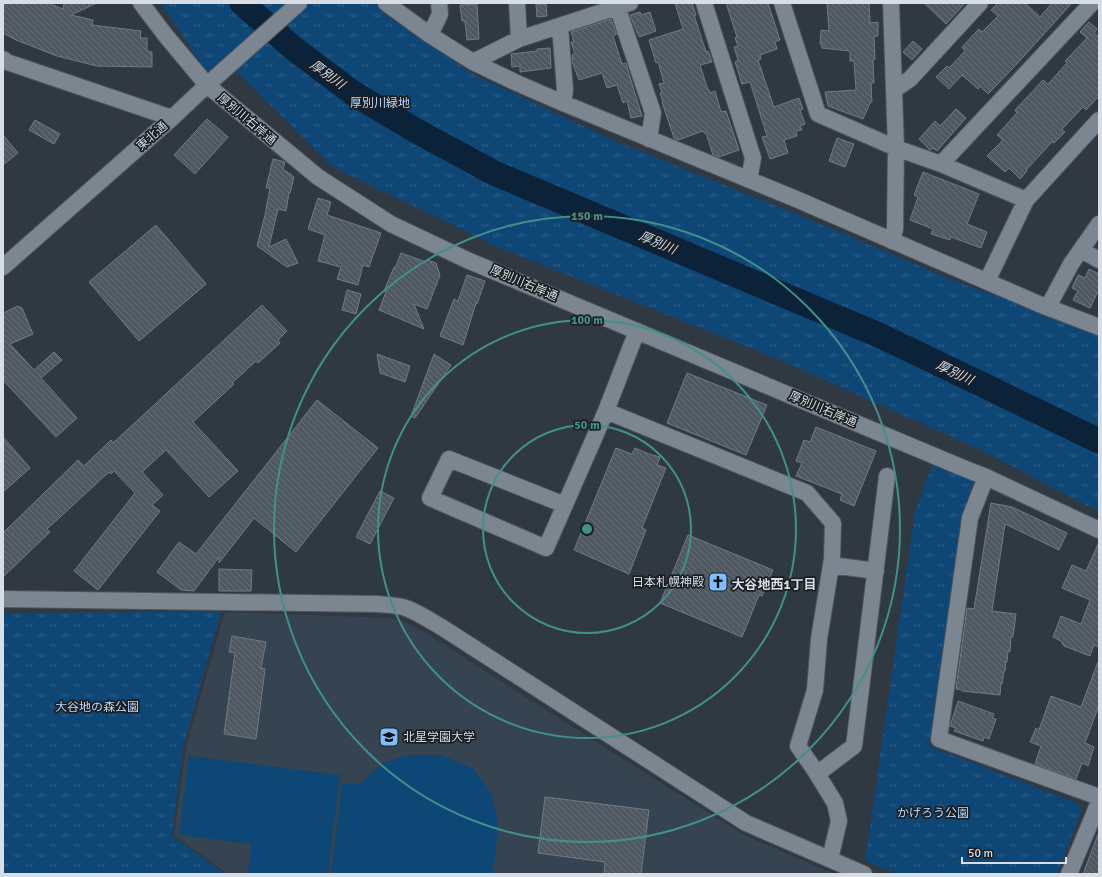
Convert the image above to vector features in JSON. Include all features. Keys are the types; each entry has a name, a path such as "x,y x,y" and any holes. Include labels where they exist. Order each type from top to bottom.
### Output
{"street":[{"name":"厚別川右岸通","path":"141,3 166,36 207,85 318,177 391,224 467,260 986,477 1099,530"},
{"name":"東北通","path":"3,267 172,118 299,3"},
{"path":"386,3 430,35 473,62 563,103 749,180 1048,308 1099,327"},
{"path":"430,35 440,14 439,3"},
{"path":"516,3 519,39"},
{"path":"704,3 753,158 749,180"},
{"path":"782,3 818,114 896,148 941,164 1026,200"},
{"path":"890,3 896,148 895,229 892,241"},
{"path":"894,90 910,79 980,3"},
{"path":"941,164 1092,3"},
{"path":"473,62 519,39 621,4 653,113 649,139"},
{"path":"560,26 565,90 563,103"},
{"path":"3,59 7,62 172,118"},
{"path":"987,281 1026,200 1099,120"},
{"path":"1048,308 1072,264 1099,224"},
{"path":"1081,250 1099,260"},
{"path":"565,505 449,459 430,498 546,548 565,505 606,411 637,331"},
{"path":"606,411 807,493 833,523 831,565 819,639 815,690 798,746 835,803 839,821 830,859"},
{"path":"817,774 854,746 887,476"},
{"path":"986,477 970,518 939,739 1099,797"},
{"path":"831,565 876,571"},
{"path":"3,599 377,604 406,608 443,628 746,823 863,874"},
{"path":"1069,874 1099,802"}],"shaded area":[{"name":"北星学園大学","path":"225,612 391,618 402,621 426,633 744,835 834,874 228,874 174,835 186,747"}],"green space":[{"name":"厚別川緑地","path":"161,3 376,3 471,73 615,141 799,215 960,283 1065,319 1099,335 1099,512 983,451 780,360 500,248 333,167 240,75 206,71"},
{"name":"かげろう公園","path":"934,460 974,477 929,746 1079,804 1082,810 1057,874 897,874 865,861 915,511"},
{"name":"大谷地の森公園","path":"221,611 183,748 172,836 225,874 3,874 3,614"},
{"path":"407,755 441,755 474,769 491,793 497,815 497,838 493,874 331,874 342,784 360,784 382,764"},
{"path":"189,756 340,775 328,874 248,874 251,844 179,835"}],"building":[{"path":"3,3 48,3 63,9 64,3 97,3 71,15 93,20 92,25 141,31 140,38 147,38 147,51 152,52 152,67 97,66 57,56 16,40 3,33"},
{"path":"675,3 692,3 696,15 694,15 706,52 708,51 712,62 700,65 708,90 710,93 715,91 721,112 726,111 739,150 719,157 713,155 706,133 703,131 678,140 674,138 660,93 662,92 659,84 664,83 658,62 656,63 649,40 683,29"},
{"path":"726,3 768,3 780,40 775,42 777,49 760,55 761,59 758,60 774,107 799,98 803,109 800,110 805,124 800,126 802,130 796,131 797,136 784,140 788,153 770,159 762,137 767,136 750,82 742,84 735,62 738,60 734,47 738,46 735,38 737,37"},
{"path":"827,3 869,3 870,23 878,22 878,36 874,36 875,59 873,60 874,83 871,83 872,102 870,103 863,119 828,106 825,92 856,90 854,61 850,61 850,51 822,48 822,45 820,44 821,30 829,31"},
{"path":"924,3 965,3 946,24"},
{"path":"998,3 1025,3 1040,17 1052,3 1072,3 988,94 980,86 978,89 962,75 949,89 936,77 947,66 949,68 965,51 962,47 979,29 982,32 998,16 991,10"},
{"path":"477,4 479,39 467,40 465,21 462,21 460,5"},
{"path":"536,4 546,4 547,16 537,17"},
{"path":"640,12 641,15 650,12 656,31 639,37 630,15"},
{"path":"611,19 617,34 613,36 622,64 626,63 642,116 631,118 627,101 623,103 617,85 607,88 602,73 579,80 572,61 572,55 575,54 571,42 574,42 571,32"},
{"path":"1089,22 1097,29 1094,33 1099,37 1099,96 1086,110 1083,107 1062,129 1065,132 1054,143 1052,142 1026,170 1027,171 1020,179 1009,168 1005,172 987,156 1003,140 997,135 1017,113 1015,110 1043,80 1048,84 1067,63 1065,61 1087,38 1080,32"},
{"path":"913,41 922,49 912,60 903,52"},
{"path":"550,48 551,68 520,72 520,66 512,67 511,54"},
{"path":"956,109 966,118 937,151 933,148 930,150 919,139 935,121 940,126"},
{"path":"207,119 228,137 195,174 174,155"},
{"path":"35,120 60,134 54,144 29,130"},
{"path":"3,135 18,153 3,165"},
{"path":"837,138 854,144 845,167 829,161"},
{"path":"273,159 285,162 283,169 294,177 289,193 286,211 278,209 269,247 286,239 298,263 287,267 257,246 270,188 266,188"},
{"path":"923,172 979,194 967,224 987,232 981,248 951,237 950,240 931,234 933,229 910,220 918,197 914,195"},
{"path":"318,198 331,202 327,215 381,233 369,267 363,265 358,285 337,279 341,267 318,261 325,235 308,229"},
{"path":"156,225 206,284 139,341 89,282"},
{"path":"401,253 426,262 427,260 436,263 440,275 427,309 414,304 424,329 379,310 386,292 384,291"},
{"path":"1089,269 1099,274 1099,289 1090,308 1073,300 1078,291 1072,288 1078,275 1085,278"},
{"path":"467,275 485,281 477,304 476,303 463,345 440,336 454,299 458,301"},
{"path":"347,290 361,294 356,314 342,310"},
{"path":"262,305 287,331 278,340 280,343 258,363 256,361 232,383 234,384 193,422 238,471 209,497 166,450 142,472 163,495 152,505 160,511 98,590 74,571 135,493 114,471 111,474 109,472 47,529 50,532 3,577 3,533 78,460 84,466 111,440 113,443"},
{"path":"18,306 22,308 33,334 10,344 34,370 54,352 62,360 41,378 77,418 56,437 3,380 3,313"},
{"path":"377,354 410,366 405,382 380,373"},
{"path":"434,354 451,365 415,418 411,416"},
{"path":"687,373 767,405 746,455 667,423"},
{"path":"317,400 378,448 296,552 254,518 219,563 219,557 194,591 181,590 157,572 179,542 196,554"},
{"path":"816,427 876,451 854,506 840,500 842,494 796,476 802,463 796,461 804,440 810,442"},
{"path":"3,437 30,468 3,492"},
{"path":"616,448 632,454 635,448 660,457 657,465 666,468 642,528 646,530 629,574 574,550"},
{"path":"380,491 394,498 370,544 356,537"},
{"path":"991,503 1012,507 1067,533 1059,550 1005,524 992,611 1016,614 1013,637 1011,637 1010,652 1008,651 1000,695 956,689 967,608 974,609"},
{"name":"日本札幌神殿","path":"688,535 773,570 762,596 759,595 742,637 660,603"},
{"path":"1099,542 1099,647 1094,645 1090,656 1064,646 1061,641 1053,637 1061,616 1081,624 1090,600 1062,588 1072,565 1086,571"},
{"path":"219,569 252,570 251,591 219,591"},
{"path":"232,636 266,642 261,668 265,669 256,739 224,734 235,653 229,652"},
{"path":"1098,662 1099,705 1085,743 1094,747 1088,766 1082,763 1076,779 1035,764 1041,746 1030,742 1036,728 1039,730 1051,696 1081,707"},
{"path":"958,701 994,714 992,718 996,719 989,739 984,737 983,741 954,731 956,728 950,726"},
{"path":"545,797 649,810 641,874 604,874 605,862 538,853"},
{"path":"1098,834 1099,874 1083,874"}],"waterway":[{"name":"厚別川","path":"242,3 293,48 353,93 413,129 494,173 881,336 1099,441"}],"place":[{"name":"日本札幌神殿","path":"718,582"},
{"name":"北星学園大学","path":"389,737"}],"district":[{"name":"大谷地西1丁目","path":"774,584"}]}
